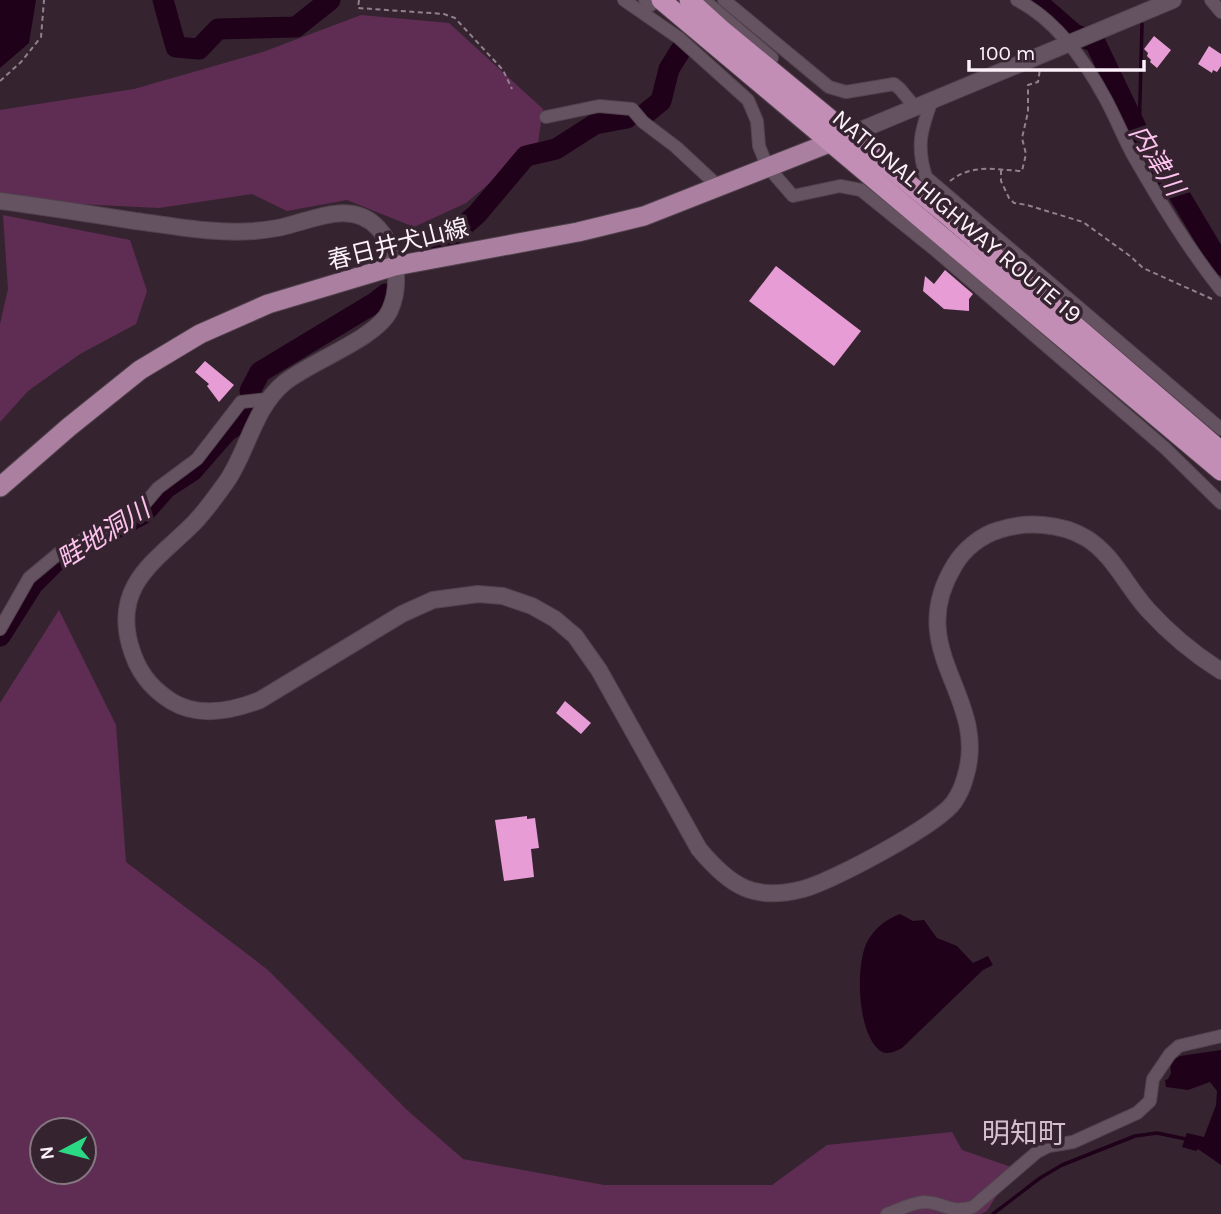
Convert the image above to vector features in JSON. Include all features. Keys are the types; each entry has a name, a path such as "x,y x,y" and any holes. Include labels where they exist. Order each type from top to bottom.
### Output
{"highway":[{"name":"NATIONAL HIGHWAY ROUTE 19","path":"695,0 721,29 840,138 930,229 1221,471"},
{"name":"NATIONAL HIGHWAY ROUTE 19","path":"656,2 840,138 1052,304 1221,451"}],"main road":[{"name":"春日井犬山線","path":"0,487 140,370 200,334 268,303 395,266 578,232 644,216 840,138"}],"street":[{"path":"624,0 679,38 748,100 757,121 760,146 767,166 793,196 840,186 861,190 934,249 1165,448 1221,503"},
{"path":"695,0 772,58"},
{"path":"724,0 830,87 846,92 894,85 915,107"},
{"path":"1017,0 1037,10 1057,29 1105,97 1127,145 1217,295"},
{"path":"840,138 1173,0"},
{"path":"1211,0 1221,12"},
{"path":"932,100 919,142 920,160 926,177 1221,429"},
{"path":"546,117 599,106 632,109 643,122 676,147 719,187"},
{"path":"0,201 211,232 284,227 327,215 348,213 366,218 378,228 388,243 395,266 396,289 390,311 378,327 291,378 269,399 255,422 234,471 208,509 162,551 143,572 132,592 127,615 129,640 141,673 153,688 174,703 199,711 240,708 260,700 402,614 433,600 466,594 503,596 531,606 555,619 575,636 599,670 699,849 717,870 753,894 776,895 797,891 835,877 930,823 953,804 965,780 971,755 969,732 961,702 936,633 937,605 944,582 959,557 996,530 1037,525 1062,528 1086,538 1103,552 1147,609 1173,635 1221,671"},
{"path":"0,629 29,578 59,553 142,507 158,488 197,459 241,402 269,399"},
{"path":"887,1214 922,1202 954,1211 973,1207 1037,1152 1049,1146 1073,1142 1137,1113 1150,1101 1153,1079 1170,1054 1179,1046 1221,1036"}],"path":[{"path":"0,80 21,62 40,37 44,0"},
{"path":"359,0 358,8 444,14 455,18 503,70 512,89"},
{"path":"937,188 968,170 987,167 1022,171 1026,154 1022,138 1028,112 1028,85 1038,82 1041,55"},
{"path":"1001,170 1001,181 1014,203 1083,222 1143,268 1217,295"}],"shaded area":[{"path":"0,0 36,0 29,43 0,68"},
{"path":"361,15 449,23 543,109 538,143 466,203 414,227 347,200 287,211 252,194 159,208 37,202 0,196 0,110 134,89 263,52"},
{"path":"3,215 130,240 147,291 136,324 80,354 28,391 0,422 0,324 8,289"},
{"path":"59,610 116,725 126,862 268,970 407,1110 463,1159 604,1185 772,1185 827,1145 952,1132 962,1150 1014,1168 987,1211 981,1214 0,1214 0,703"},
{"path":"900,914 913,921 924,920 937,938 957,946 973,963 988,956 993,965 983,970 902,1048 885,1053 874,1044 867,1032 861,1000 861,967 863,953 870,937 881,925"},
{"path":"1221,1050 1221,1165 1198,1149 1196,1151 1182,1147 1187,1133 1204,1137 1216,1105 1217,1091 1210,1082 1188,1090 1166,1087 1165,1080 1171,1073 1170,1062 1180,1056"}],"building":[{"path":"1154,36 1171,50 1157,68 1150,62 1144,49"},
{"path":"1209,46 1221,54 1221,66 1217,72 1213,70 1212,73 1198,64"},
{"path":"776,266 861,331 834,366 749,301"},
{"path":"945,270 973,294 969,299 969,311 944,309 923,291 925,276 934,284"},
{"path":"205,361 234,385 219,402 207,386 209,384 195,372"},
{"path":"565,701 591,723 581,734 556,713"},
{"path":"527,816 527,819 535,818 539,848 531,849 534,877 504,881 495,820"}],"waterway":[{"path":"163,0 176,47 199,49 218,29 296,27 330,0"},
{"name":"内津川","path":"1035,0 1074,34 1095,42 1151,159 1174,186 1221,265"},
{"path":"1139,137 1142,24"},
{"name":"畦地洞川","path":"645,114 661,101 669,69 682,48"},
{"name":"畦地洞川","path":"438,248 477,214 526,156 556,149 595,124 627,118"},
{"name":"畦地洞川","path":"250,391 260,372 386,294"},
{"name":"畦地洞川","path":"92,541 143,514 166,488 192,471 227,431 240,423 244,411"},
{"name":"畦地洞川","path":"0,636 33,584 57,560"},
{"path":"993,1214 1040,1178 1062,1165 1135,1136 1157,1133 1186,1139"}],"district":[{"name":"明知町","path":"1024,1133"}]}
